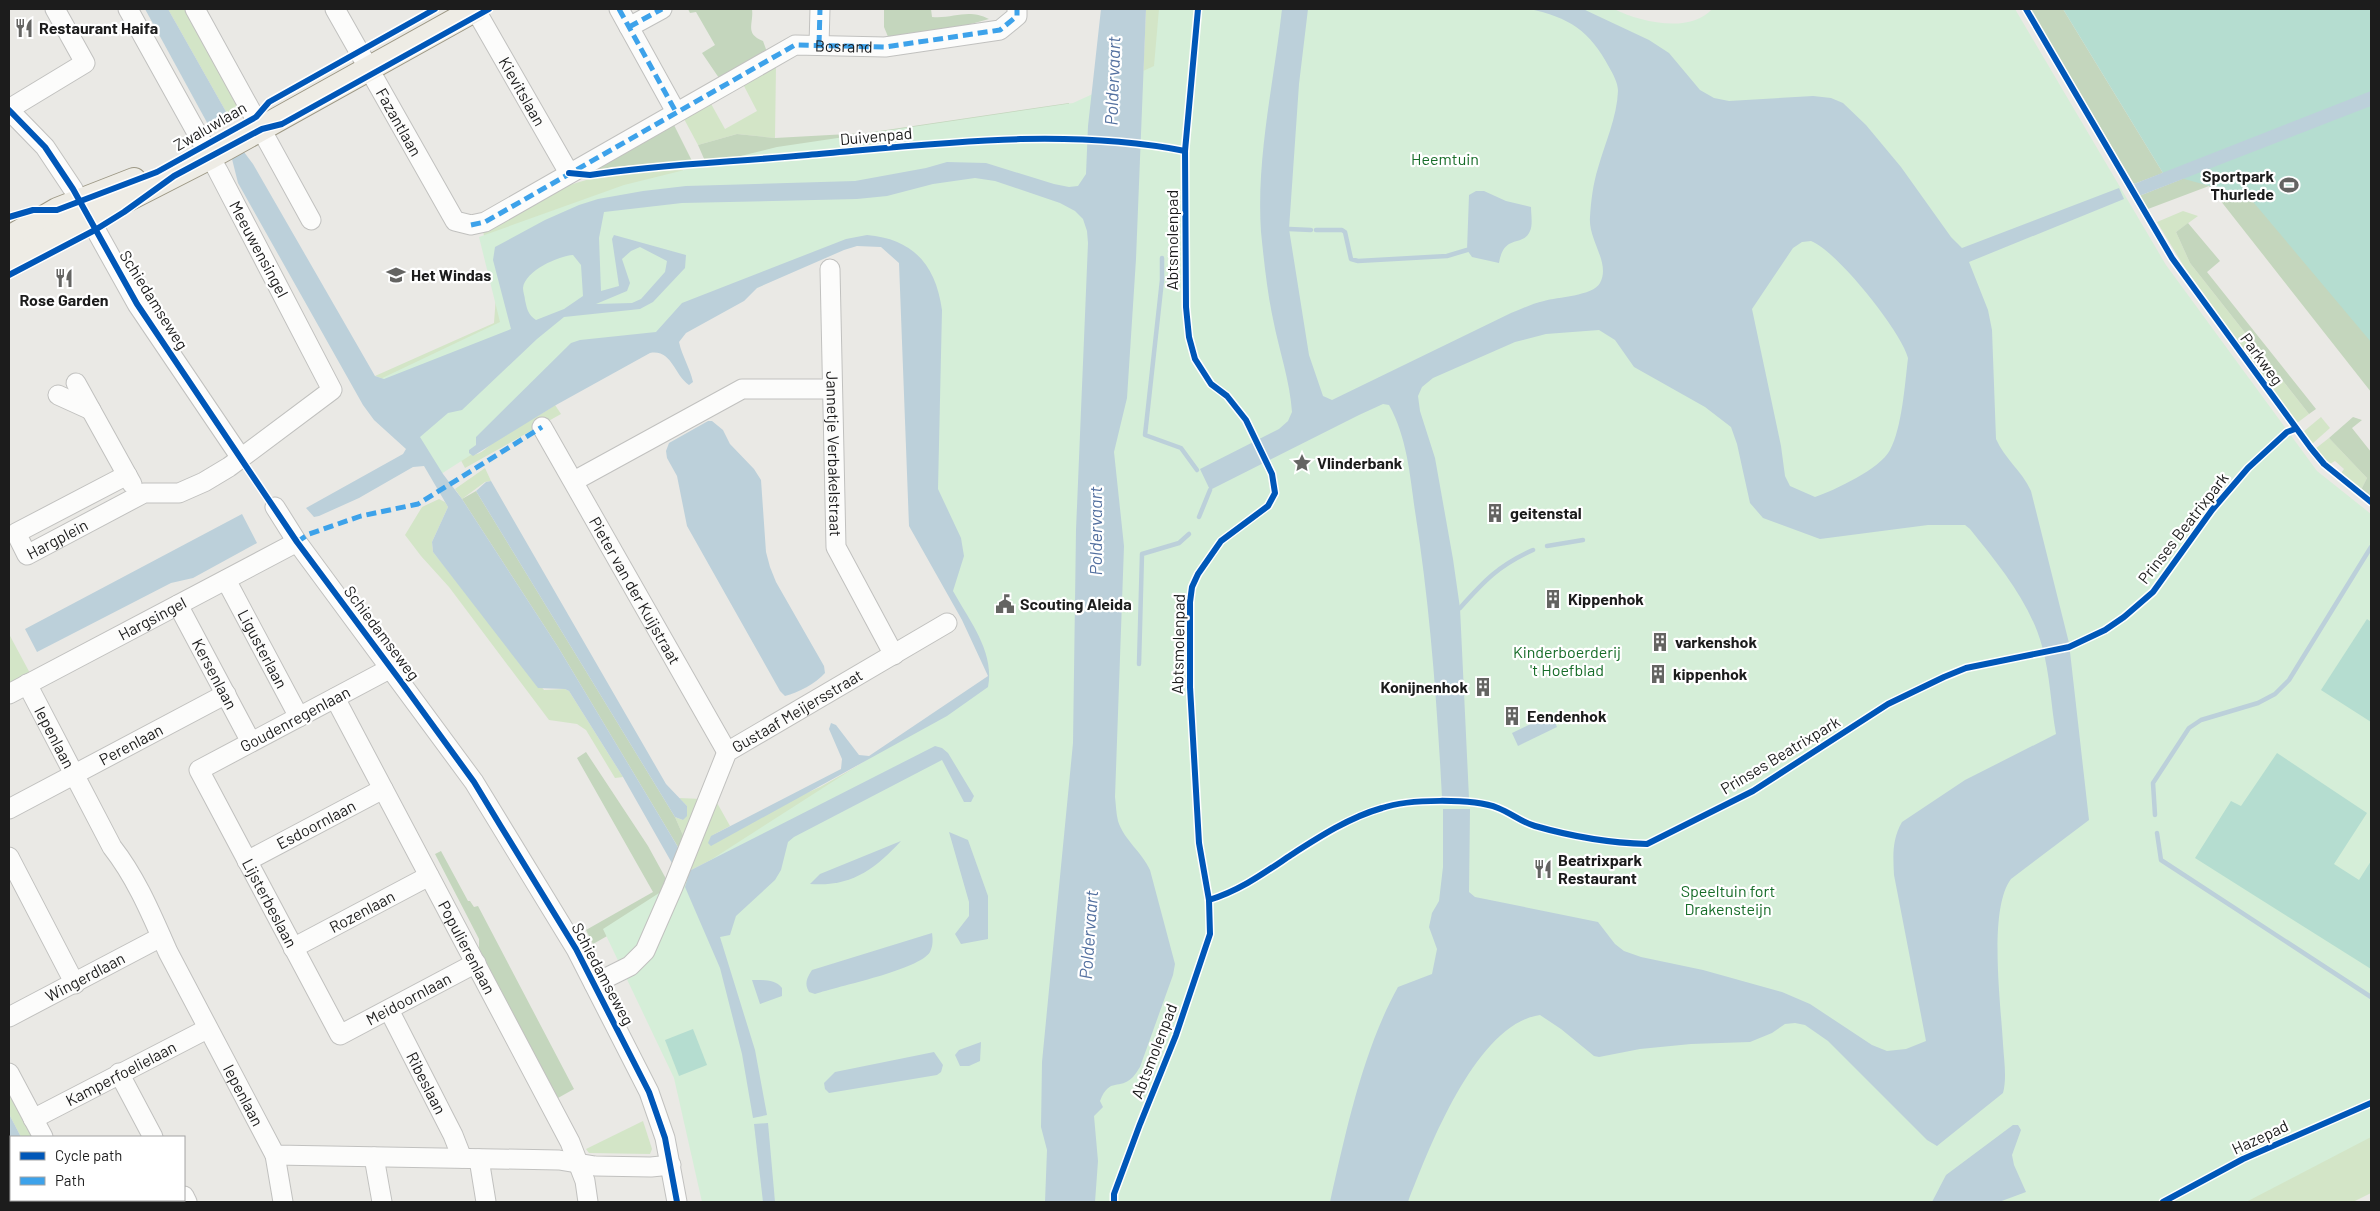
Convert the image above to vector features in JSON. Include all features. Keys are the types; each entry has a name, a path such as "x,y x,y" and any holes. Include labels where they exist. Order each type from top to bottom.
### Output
{"main road":[{"name":"Zwaluwlaan","path":"366,63 449,9"},
{"name":"Zwaluwlaan","path":"9,260 84,210 207,152 366,63 475,9"},
{"name":"Zwaluwlaan","path":"9,238 57,210 84,210"}],"street":[{"path":"9,110 85,63 55,9"},
{"name":"Meeuwensingel","path":"128,9 207,152 332,390 241,458"},
{"path":"195,9 312,220"},
{"name":"Fazantlaan","path":"335,9 455,221 470,226"},
{"name":"Kievitslaan","path":"475,9 569,173"},
{"path":"619,9 676,112"},
{"path":"629,26 662,9"},
{"path":"819,44 820,9"},
{"name":"Bosrand","path":"470,226 485,222 794,45 819,44 885,47 1000,30 1017,16 1017,9"},
{"name":"Schiedamseweg","path":"9,110 45,147 84,210 136,304 241,458"},
{"name":"Jannetje Verbakelstraat","path":"830,269 836,547 894,654"},
{"path":"76,383 138,497"},
{"path":"574,481 742,389 832,389"},
{"path":"58,395 91,410"},
{"name":"Pieter van der Kuijstraat","path":"542,427 727,752"},
{"name":"Hargplein","path":"127,475 16,533 27,555 144,493 179,493 204,482 241,458"},
{"name":"Schiedamseweg","path":"275,507 297,542 474,782 576,949 649,1092 665,1138 677,1202"},
{"name":"Hargsingel","path":"9,694 297,542"},
{"name":"Ligusterlaan","path":"226,580 299,717"},
{"name":"Kersenlaan","path":"178,604 251,742"},
{"name":"Gustaaf Meijersstraat","path":"594,984 630,966 645,951 683,864 727,752 947,623"},
{"name":"Goudenregenlaan","path":"199,770 391,668"},
{"name":"Iepenlaan","path":"27,684 112,847 126,865 207,1028 275,1154 283,1202"},
{"name":"Perenlaan","path":"9,809 226,694"},
{"name":"Populierenlaan","path":"335,698 570,1142 585,1181 588,1202"},
{"name":"Lijsterbeslaan","path":"199,770 340,1035"},
{"name":"Esdoornlaan","path":"247,861 383,789"},
{"path":"9,856 75,984"},
{"name":"Rozenlaan","path":"293,948 429,876"},
{"name":"Wingerdlaan","path":"9,1017 75,984 161,937"},
{"name":"Meidoornlaan","path":"340,1035 476,963"},
{"name":"Ribeslaan","path":"389,1010 454,1135 471,1159 486,1202"},
{"name":"Kamperfoelielaan","path":"33,1119 207,1028"},
{"path":"9,1073 42,1136"},
{"path":"120,1073 152,1136"},
{"path":"275,1154 578,1162 595,1166 651,1168 671,1165"},
{"path":"374,1157 382,1202"}],"green space":[{"path":"168,9 185,9 238,105 229,117"},
{"path":"688,9 752,9 752,31 757,38 763,41 767,52 719,78 702,53 715,45 696,12 690,13"},
{"path":"884,9 931,9 932,17 974,14 989,19 949,30 889,39 884,27"},
{"path":"1146,9 1163,9 1161,108 1142,103"},
{"path":"1159,9 1614,9 1637,18 1665,23 1678,23 1703,17 1712,9 2015,9 2166,265 2317,471 2371,514 2371,1137 2246,1202 702,1202 674,1078 603,929 985,684 989,675 985,662 910,521 903,248 867,242 832,250 637,349 441,474 374,382 500,322 479,237 624,185 777,147 1073,103 1154,66"},
{"path":"2030,9 2063,9 2163,173 2134,184"},
{"name":"Sportpark Thurlede","path":"2063,9 2371,9 2371,342 2249,197 2163,173"},
{"path":"776,66 775,138 737,134 698,145 683,117 710,102 725,129 757,111 743,84"},
{"path":"1069,103 1069,118 760,160 705,161 698,145 737,134 775,138 866,133"},
{"path":"674,125 692,161 612,167 586,173"},
{"path":"2230,160 2371,329 2371,392 2209,186 2148,209 2139,196"},
{"path":"683,170 681,187 511,329 384,379 375,376 494,323 496,296 483,231 540,198 564,187 589,179 615,174"},
{"path":"2183,211 2198,216 2176,232 2190,263 2309,414 2297,423 2185,268 2157,222"},
{"path":"2188,223 2220,261 2207,272 2316,409 2309,414 2190,263 2176,232"},
{"path":"739,282 506,433 555,405 561,414 465,468 456,451","holes":["500,437 482,452 472,455"]},
{"path":"2321,417 2330,428 2312,444 2303,432"},
{"path":"2353,417 2362,420 2352,428 2371,452 2371,499 2361,490 2367,478 2329,438"},
{"path":"2329,438 2367,478 2361,490 2340,475 2344,469 2335,461 2328,465 2315,449"},
{"path":"485,468 491,481 485,482 462,499 455,489"},
{"path":"476,491 675,817 685,840 681,852 558,647 462,499"},
{"path":"439,499 445,502 448,507 432,542 433,552 544,690 565,689 569,691 623,777 615,778 586,730 577,724 549,720 449,587 405,535 422,507"},
{"path":"2367,619 2371,622 2371,722 2321,690"},
{"path":"9,634 32,677 9,689"},
{"path":"1001,677 923,753 691,870 694,855 716,801 730,826 711,836 820,787 947,716"},
{"path":"586,752 648,846 676,897 593,944 586,930 653,892 577,758"},
{"path":"2277,753 2367,813 2334,864 2359,880 2371,861 2371,969 2195,858 2231,801 2241,806"},
{"path":"679,798 702,799 685,840 675,817 683,820 687,806"},
{"path":"441,851 468,901 474,907 478,906 574,1089 558,1098 479,949 479,939 435,854"},
{"path":"693,1029 707,1065 679,1076 665,1040"},
{"path":"9,1084 36,1136 20,1136 9,1114"},
{"path":"643,1121 652,1149 650,1154 589,1153 586,1149"},
{"path":"2371,1135 2371,1193 2353,1202 2242,1202"}],"water":[{"path":"145,9 168,9 229,117 210,128"},
{"name":"Poldervaart","path":"1101,9 1146,9 1136,259 1127,398 1114,452 1124,546 1115,797 1117,818 1121,828 1150,870 1175,964 1173,975 1140,1067 1128,1081 1107,1089 1100,1101 1103,1107 1094,1116 1098,1161 1095,1202 1045,1202 1047,1150 1041,1127 1042,1062 1073,743 1076,530 1088,243 1083,219 1075,211 1060,203 995,181 975,178 933,184 887,196 857,199 682,203 604,212 599,238 601,291 619,286 612,239 614,235 686,255 685,268 653,302 640,309 564,317 537,339 462,410 448,413 420,437 558,647 679,849 678,853 691,870 935,746 942,748 948,753 974,796 971,802 964,802 942,760 794,837 788,842 781,870 775,880 736,916 730,935 720,937 755,1050 767,1115 753,1118 742,1054 720,968 685,887 688,877 676,860 673,865 623,777 569,691 565,689 538,688 433,552 432,542 448,507 424,466 413,467 359,498 319,516 314,517 306,508 403,454 406,449 374,420 363,405 238,183 232,159 244,152 253,164 375,376 384,379 511,329 493,260 495,247 545,220 579,205 598,199 643,191 686,186 855,181 926,168 947,162 986,163 1054,184 1069,187 1078,186 1086,174 1088,126","holes":["640,247 667,261 665,272 641,299 632,303 596,304 627,291 630,283 622,259 631,251","573,255 581,265 583,296 564,309 536,320 526,306 523,288 525,282 536,270 551,261"]},
{"path":"1282,9 1308,9 1299,84 1289,229 1309,355 1323,396 1332,400 1511,313 1540,302 1590,291 1600,283 1603,267 1590,226 1590,211 1596,174 1617,101 1617,85 1602,54 1586,35 1567,21 1529,9 1583,9 1649,40 1669,53 1700,90 1714,98 1729,101 1813,96 1831,98 1843,103 1866,125 1901,167 1951,237 1962,248 2119,188 2124,199 1969,262 1988,310 1992,330 1996,439 2031,491 2069,643 2089,820 2011,879 2004,893 1998,934 1999,983 2005,1069 2003,1093 1937,1146 1927,1140 1828,1041 1805,1025 1785,1024 1772,1033 1750,1042 1691,1044 1640,1049 1599,1057 1594,1056 1561,1029 1540,1015 1517,1023 1495,1040 1476,1064 1442,1121 1408,1202 1330,1202 1342,1147 1365,1064 1386,1011 1398,987 1432,974 1437,949 1429,927 1432,913 1439,901 1443,867 1443,809 1470,809 1469,892 1475,897 1598,922 1615,944 1624,951 1641,957 1703,970 1782,992 1810,1004 1872,1045 1887,1051 1906,1049 1926,1041 1894,875 1894,848 1899,828 1902,822 1965,780 2056,734 2047,668 2037,630 2012,584 1981,542 1965,525 1928,525 1820,539 1763,518 1750,503 1737,444 1731,427 1705,407 1634,367 1615,340 1599,330 1546,334 1515,342 1433,378 1422,387 1418,396 1420,411 1435,458 1460,608 1469,798 1442,798 1438,726 1425,582 1407,457 1400,430 1389,405 1383,404 1359,415 1210,490 1200,469 1279,429 1288,421 1292,412 1289,389 1269,298 1261,232 1260,204 1263,148","holes":["1811,241 1822,248 1867,293 1894,330 1908,358 1900,418 1890,450 1885,457 1867,471 1845,484 1815,497 1790,486 1785,476 1781,446 1752,309 1793,248 1802,242"]},
{"path":"2371,91 2371,106 2139,196 2134,184"},
{"path":"1476,191 1484,191 1506,201 1531,207 1532,223 1530,231 1523,239 1509,244 1505,248 1499,263 1472,257 1467,250 1469,195"},
{"path":"867,235 898,242 910,249 928,268 939,294 942,310 938,489 961,538 964,556 953,591 973,625 984,649 988,661 989,674 988,687 947,716 711,846 708,843 711,836 841,769 842,759 829,729 831,723 836,725 859,755 869,756 988,676 962,620 909,526 899,263 881,247 857,246 844,250 757,288 744,301 686,333 679,342 693,382 689,385 668,359 657,353 650,353 556,405 473,456 469,453 469,450 476,445 476,437 571,343 580,340 656,332 682,303 846,239"},
{"path":"708,421 712,421 723,430 730,444 754,469 761,480 766,552 770,567 776,582 824,666 825,673 821,677 790,695 785,696 780,691 687,526 677,476 667,458 666,451 669,443"},
{"path":"491,481 666,784 687,806 687,816 683,820 675,817 476,491 486,482"},
{"path":"242,514 257,543 193,578 171,583 37,652 25,629"},
{"path":"1551,714 1557,727 1518,746 1512,733"},
{"path":"949,832 968,840 988,896 988,939 961,944 955,934 969,916 969,902"},
{"path":"901,841 881,860 861,874 838,883 810,884 820,874"},
{"path":"932,933 930,952 923,959 911,965 877,977 815,994 807,989 807,981 812,970"},
{"path":"752,980 776,983 782,988 782,996 760,1004"},
{"path":"981,1042 980,1061 969,1066 960,1066 955,1055 959,1050"},
{"path":"934,1052 943,1065 941,1072 937,1075 829,1093 825,1089 824,1083 835,1072"},
{"path":"9,1114 20,1136 10,1136 10,1166"},
{"path":"768,1123 775,1202 763,1202 754,1124"},
{"path":"2013,1125 2018,1125 2021,1130 2012,1155 2014,1165 2026,1192 1999,1202 1932,1202 1946,1175"}],"waterway":[{"path":"1289,229 1311,230"},
{"path":"1316,230 1342,230 1345,232 1351,259 1358,261 1447,256 1467,250"},
{"path":"1162,258 1162,280 1145,435 1181,448 1197,470"},
{"path":"1199,517 1210,490"},
{"path":"1139,664 1142,554 1179,543 1189,534"},
{"path":"1547,546 1583,540"},
{"path":"2155,815 2153,783 2189,728 2201,720 2258,703 2275,694 2289,680 2371,547"},
{"path":"1460,608 1493,574 1533,550"},
{"path":"2157,833 2161,860 2371,997"}],"marked path":[{"path":"619,9 676,112"},
{"path":"629,27 662,9"},
{"path":"819,45 820,9"},
{"path":"471,225 485,222 795,45 885,47 1000,30 1017,16 1017,9"},
{"path":"297,542 309,534 361,516 418,504 542,427"}],"cycle path":[{"path":"9,217 33,210 57,210 157,172 256,117 269,102 435,9"},
{"path":"9,275 95,230 124,212 174,176 262,129 282,124 489,9"},
{"name":"Abtsmolenpad","path":"1114,1202 1114,1194 1176,1035 1210,934 1209,900 1199,843 1190,687 1190,602 1192,587 1198,574 1221,541 1268,506 1275,493 1272,474 1246,420 1227,396 1211,384 1195,359 1189,337 1186,307 1185,151 1198,9"},
{"name":"Parkweg","path":"2026,9 2172,258 2310,447 2324,464 2371,502"},
{"path":"9,110 45,147 73,189 137,304 297,542 474,782 576,949 649,1092 665,1138 677,1202"},
{"name":"Duivenpad","path":"569,173 590,175 902,146 997,140 1092,140 1139,144 1185,151"},
{"name":"Prinses Beatrixpark","path":"1209,900 1232,891 1252,880 1313,841 1347,822 1382,808 1407,803 1457,801 1487,805 1548,830 1605,841 1647,844 1753,791 1888,704 1944,677 1966,668 2069,647 2105,630 2124,617 2153,592 2212,510 2248,468 2287,432 2295,429"},
{"name":"Hazepad","path":"2163,1202 2243,1159 2371,1103"}],"place":[{"name":"Restaurant Haifa","path":"24,28"},
{"name":"Sportpark Thurlede","path":"2289,185"},
{"name":"Het Windas","path":"396,275"},
{"name":"Rose Garden","path":"64,278"},
{"name":"Vlinderbank","path":"1302,463"},
{"name":"geitenstal","path":"1495,513"},
{"name":"Kippenhok","path":"1553,599"},
{"name":"Scouting Aleida","path":"1005,604"},
{"name":"varkenshok","path":"1660,642"},
{"name":"kippenhok","path":"1658,674"},
{"name":"Konijnenhok","path":"1483,687"},
{"name":"Eendenhok","path":"1512,716"},
{"name":"Beatrixpark Restaurant","path":"1543,869"}],"park label":[{"name":"Heemtuin","path":"1445,159"},
{"name":"Kinderboerderij 't Hoefblad","path":"1567,661"},
{"name":"Speeltuin fort Drakensteijn","path":"1728,900"}]}
